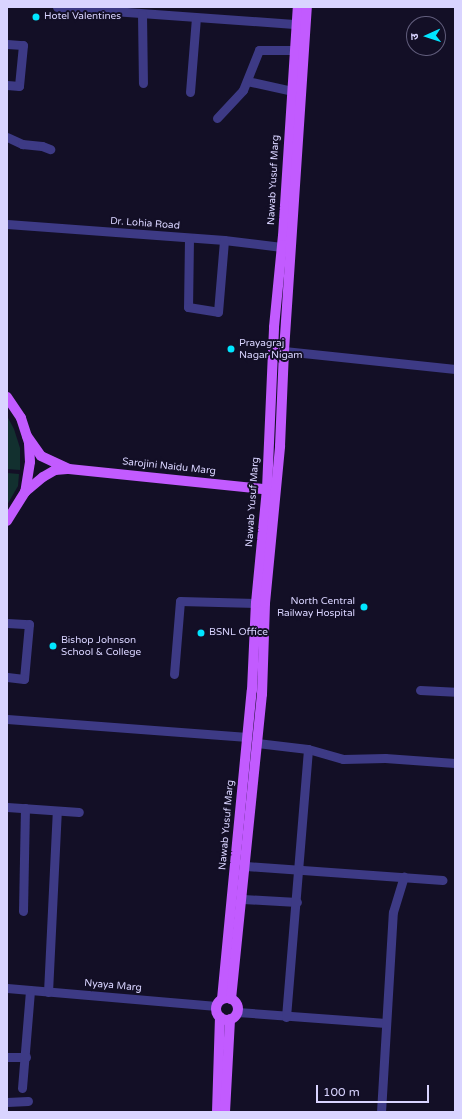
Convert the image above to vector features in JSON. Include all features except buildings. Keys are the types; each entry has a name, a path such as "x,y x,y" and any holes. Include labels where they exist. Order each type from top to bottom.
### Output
{"main road":[{"name":"Nawab Yusuf Marg","path":"223,1001 234,896 252,690 256,603 272,489 274,334 282,247 298,7"},
{"name":"Nawab Yusuf Marg","path":"223,1001 243,899 262,694 265,603 272,489 284,351 307,7"},
{"path":"7,397 21,418 28,436 41,456 69,469"},
{"path":"7,521 25,492 30,467 28,436"},
{"name":"Sarojini Naidu Marg","path":"69,469 272,489"},
{"path":"25,492 49,474 69,469"},
{"path":"223,1001 229,1016 225,1112"},
{"path":"217,1112 229,1016 238,1007 223,1001"}],"street":[{"path":"57,7 88,8 142,14 296,24"},
{"path":"142,14 143,83"},
{"path":"190,92 196,18"},
{"path":"7,44 23,45 19,86 7,85"},
{"path":"217,118 243,90 259,50 295,50"},
{"path":"247,81 292,91"},
{"path":"7,137 22,144 42,146 50,149"},
{"name":"Dr. Lohia Road","path":"7,224 224,240 282,247"},
{"path":"189,238 188,307 218,312 224,240"},
{"path":"284,351 455,369"},
{"path":"174,674 180,601 256,603"},
{"path":"7,623 29,624 24,679 7,678"},
{"path":"420,690 455,692"},
{"path":"7,719 247,737"},
{"path":"257,743 308,749 343,759 384,758 455,763"},
{"path":"286,1017 300,869 308,749"},
{"path":"7,806 79,812"},
{"path":"23,911 25,808"},
{"path":"48,992 58,811"},
{"path":"246,866 443,880"},
{"path":"381,1112 393,912 404,877"},
{"path":"243,899 297,902"},
{"name":"Nyaya Marg","path":"7,988 48,992 223,1001"},
{"path":"22,1088 26,1057 30,990"},
{"path":"229,1016 386,1022"},
{"path":"7,1057 26,1057"},
{"path":"7,1102 28,1101"}],"green space":[{"path":"7,416 14,429 20,448 20,470 7,469"},
{"path":"7,473 19,474 18,486 7,505"}],"place":[{"name":"Hotel Valentines","path":"36,17"},
{"name":"Prayagraj Nagar Nigam","path":"231,349"},
{"name":"North Central Railway Hospital","path":"364,607"},
{"name":"BSNL Office","path":"201,633"},
{"name":"Bishop Johnson School & College","path":"53,646"}]}
